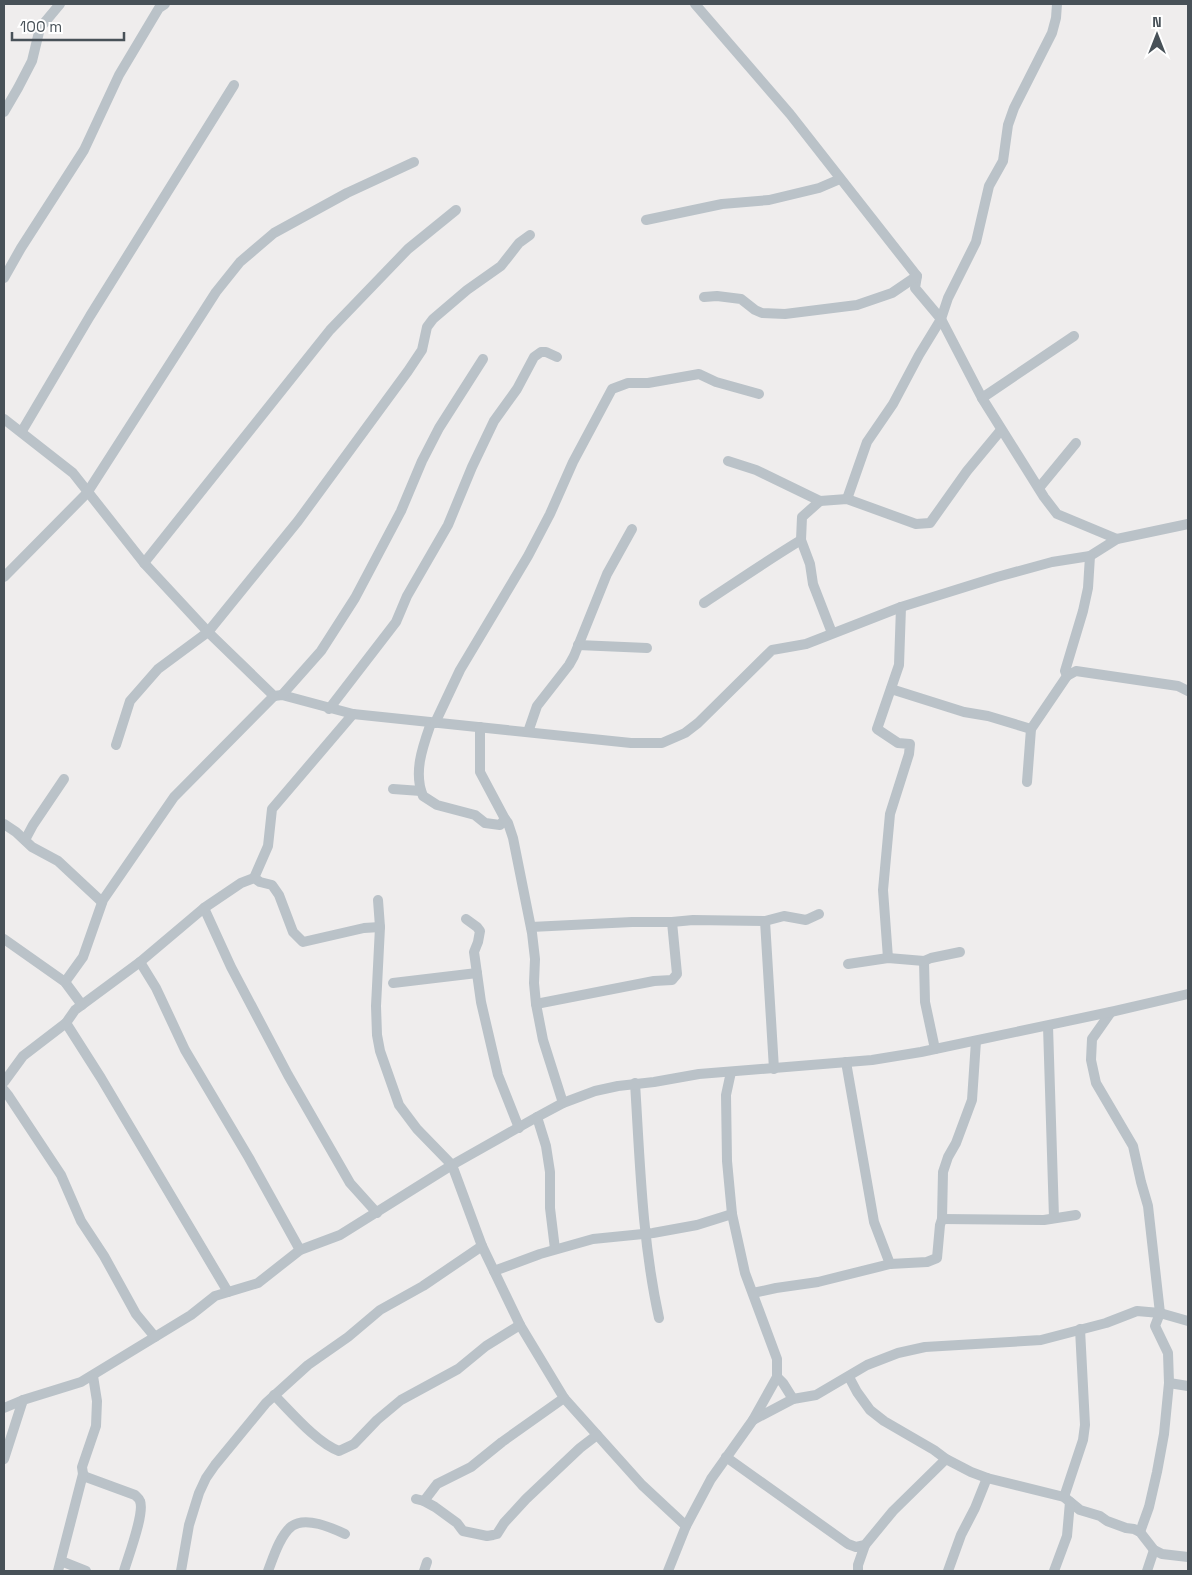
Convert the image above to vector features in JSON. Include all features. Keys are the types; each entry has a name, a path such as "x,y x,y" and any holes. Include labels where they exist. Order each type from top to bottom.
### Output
{"street":[{"path":"4,112 32,61 40,28 60,4"},
{"path":"4,278 84,150 119,74 159,8 165,4"},
{"path":"695,4 790,114 917,276 915,288 941,319 1001,430 1057,514 1116,538"},
{"path":"847,500 867,442 893,404 941,319 948,298 976,242 989,186 1003,161 1008,125 1014,108 1052,33 1057,4"},
{"path":"22,431 90,316 234,85"},
{"path":"4,577 87,493 216,292 240,262 274,233 347,193 414,162"},
{"path":"646,220 722,204 769,200 819,188 840,179"},
{"path":"144,563 330,330 408,249 456,210"},
{"path":"116,745 130,701 158,669 208,632 298,521 408,371 422,350 427,327 433,319 467,290 501,266 519,243 530,235"},
{"path":"704,297 717,296 741,299 762,313 785,314 857,305 892,293 917,276"},
{"path":"982,398 1074,336"},
{"path":"329,709 396,622 407,596 448,525 472,467 494,421 515,393 534,357 541,352 557,357"},
{"path":"65,982 83,957 102,902 174,797 278,696 321,651 355,598 401,511 422,461 435,436 483,359"},
{"path":"505,819 500,825 485,823 475,815 450,809 429,801 423,796 421,791 419,779 420,757 433,723 460,670 528,556 550,514 573,462 612,389 628,383 648,383 699,374 716,382 759,394"},
{"path":"5,422 22,431 73,473 144,563 208,632 278,696 353,714 594,740 644,744 662,743 685,733 698,723 772,650 806,644 901,607 1052,562 1090,556 1116,538 1188,524"},
{"path":"728,461 756,470 820,502 847,500 916,524 930,523 942,504 1001,430"},
{"path":"1039,488 1076,443"},
{"path":"820,502 802,517 801,540 810,564 813,584 832,633"},
{"path":"528,732 537,706 569,665 607,574 632,529"},
{"path":"704,603 737,582 754,568 801,540"},
{"path":"1067,676 1065,671 1088,588 1090,556"},
{"path":"888,958 883,890 890,814 909,754 910,744 898,743 877,729 899,665 901,607"},
{"path":"578,645 647,648"},
{"path":"1027,782 1031,729 1067,676 1076,671 1178,686 1188,691"},
{"path":"891,689 964,712 988,716 1031,729"},
{"path":"4,1082 23,1056 66,1023 75,1010 140,962 204,908 241,884 254,878 268,846 272,809 353,714"},
{"path":"480,727 480,772 508,824 513,838 531,927 535,959 534,983 536,1004 543,1040 563,1103"},
{"path":"25,840 64,779"},
{"path":"393,789 421,791"},
{"path":"4,824 32,847 58,861 102,902"},
{"path":"254,878 260,882 272,885 279,895 293,932 303,942 364,928 380,927"},
{"path":"378,900 380,927 376,1015 380,1051 394,1092 406,1116 452,1165 482,1246 494,1271 520,1325 564,1398 642,1485 686,1526"},
{"path":"204,908 231,967 288,1075 350,1183 377,1213"},
{"path":"531,927 693,920 765,921 784,916 806,920 819,914"},
{"path":"466,919 477,927 480,932 474,952 481,1002 498,1075 518,1128"},
{"path":"765,921 774,1069"},
{"path":"536,1004 654,981 672,980 677,974 672,922"},
{"path":"6,944 65,982 82,1005"},
{"path":"848,964 888,958 924,961 960,952"},
{"path":"924,961 925,1002 935,1049"},
{"path":"140,962 156,988 185,1050 249,1158 300,1250"},
{"path":"393,982 477,973"},
{"path":"4,1408 23,1400 81,1382 93,1376 191,1315 215,1296 258,1282 300,1250 340,1235 452,1165 537,1117 563,1103 595,1091 699,1074 872,1060 1048,1026 1188,994"},
{"path":"1112,1012 1092,1039 1091,1060 1096,1083 1133,1146 1148,1206 1160,1312 1155,1326 1168,1353 1169,1383 1164,1434 1149,1507 1140,1532"},
{"path":"66,1023 101,1078 228,1292"},
{"path":"1048,1026 1054,1218"},
{"path":"752,1293 784,1286 818,1282 890,1264 927,1262 937,1258 942,1220 943,1172 972,1100 976,1041"},
{"path":"846,1062 874,1222 890,1264"},
{"path":"668,1571 686,1526 711,1479 753,1420 776,1378 777,1359 745,1273 732,1214 727,1161 726,1104 731,1072"},
{"path":"635,1083 645,1234 652,1285 660,1318"},
{"path":"4,1090 61,1175 85,1229 104,1256 136,1314 155,1337"},
{"path":"537,1117 546,1146 550,1172 550,1208 556,1249"},
{"path":"494,1271 556,1249 593,1239 645,1234 697,1224 732,1214"},
{"path":"942,1220 1044,1220 1076,1215"},
{"path":"182,1571 189,1525 206,1478 253,1418 274,1395 308,1364 348,1337 380,1310 423,1286 482,1246"},
{"path":"753,1420 793,1399 816,1395 867,1365 898,1353 925,1347 1032,1341 1106,1323 1137,1311 1160,1312 1188,1321"},
{"path":"274,1395 306,1427 331,1448 339,1451 354,1444 401,1400 458,1369 486,1346 520,1325"},
{"path":"1054,1571 1067,1536 1067,1500 1083,1440 1085,1425 1080,1329"},
{"path":"58,1571 83,1474 82,1467 96,1426 98,1401 93,1376"},
{"path":"849,1377 870,1410 884,1421 946,1459 987,1478 1067,1500 1080,1510 1100,1516 1108,1522 1140,1532 1154,1550 1162,1554 1188,1557"},
{"path":"776,1378 783,1383 793,1399"},
{"path":"1169,1383 1188,1386"},
{"path":"564,1398 502,1442 471,1467 437,1484 420,1500 457,1523 463,1531 487,1536 497,1534 504,1523 526,1499 580,1448 597,1435"},
{"path":"4,1458 23,1400"},
{"path":"726,1457 848,1544 856,1547 865,1545"},
{"path":"858,1571 858,1565 865,1545 893,1511 946,1459"},
{"path":"83,1474 86,1477 135,1495 140,1501 140,1517 124,1571"},
{"path":"948,1571 959,1540 976,1508 987,1478"},
{"path":"268,1571 279,1543 292,1526 315,1523 327,1525 345,1534"},
{"path":"1147,1571 1154,1550"},
{"path":"61,1561 86,1571"}]}
